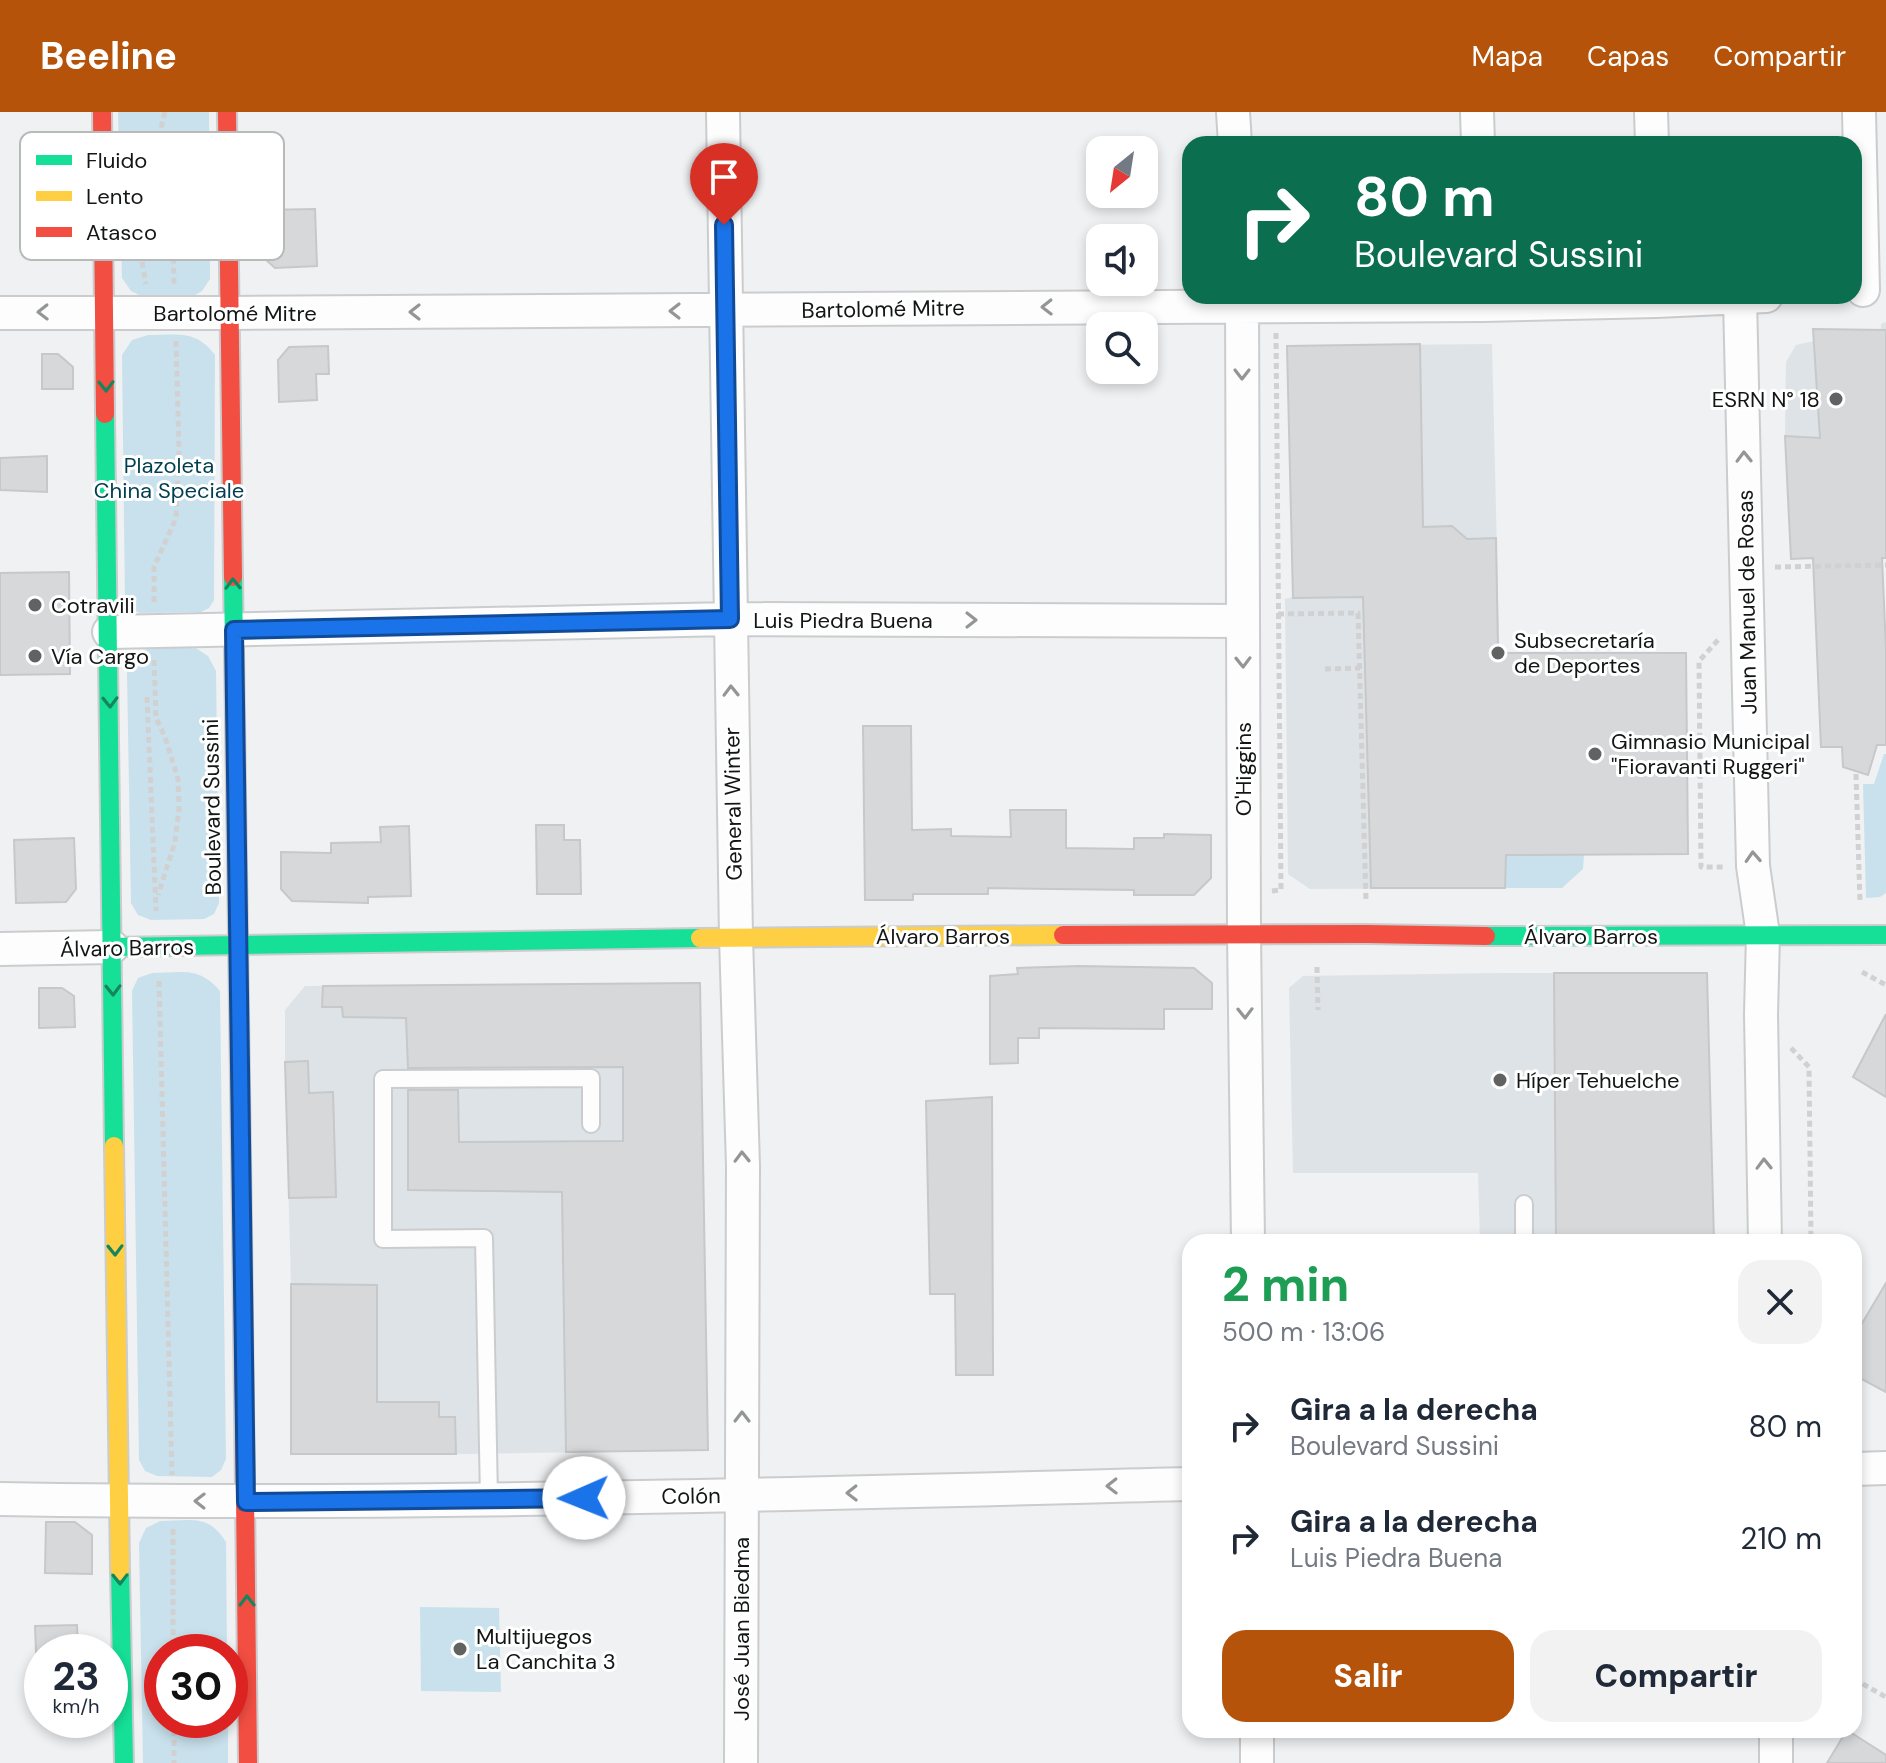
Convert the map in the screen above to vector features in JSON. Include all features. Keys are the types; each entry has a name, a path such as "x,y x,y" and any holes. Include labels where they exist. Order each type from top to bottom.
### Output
{"main road":[{"path":"102,112 102,132"},
{"name":"Boulevard Sussini","path":"227,112 227,132"},
{"path":"104,260 118,1501 124,1763"},
{"name":"Boulevard Sussini","path":"228,260 248,1763"},
{"name":"Álvaro Barros","path":"112,947 736,937 1886,935"}],"street":[{"name":"General Winter","path":"723,112 736,937 743,1166 742,1495"},
{"path":"1233,112 1234,136"},
{"path":"1477,112 1478,136"},
{"path":"1651,112 1652,136"},
{"path":"1859,112 1860,136"},
{"path":"1862,171 1868,288"},
{"name":"Bartolomé Mitre","path":"0,313 726,310 1182,302"},
{"name":"O'Higgins","path":"1242,304 1243,892 1248,1234"},
{"name":"Bartolomé Mitre","path":"1268,304 1318,304"},
{"name":"Juan Manuel de Rosas","path":"1753,304 1753,866 1763,935 1761,1014 1765,1234"},
{"name":"Luis Piedra Buena","path":"109,632 730,619 1242,621"},
{"name":"Álvaro Barros","path":"0,949 112,947"},
{"path":"1862,1469 1886,1468"},
{"name":"Colón","path":"0,1499 246,1502 489,1499 1182,1484"},
{"path":"1862,1490 1886,1489"},
{"name":"José Juan Biedma","path":"741,1763 742,1495"},
{"path":"1257,1738 1257,1763"},
{"path":"1776,1738 1776,1763"}],"lane":[{"path":"489,1499 484,1238 383,1239 383,1079 591,1078 591,1124"},
{"path":"1524,1204 1524,1234"}],"path":[{"path":"160,132 165,112"},
{"path":"141,260 160,313 179,449 176,518 154,567 156,718 178,779 179,809 175,842 158,891 158,946"},
{"path":"160,313 169,260"},
{"path":"1243,892 1281,890 1276,305"},
{"path":"1278,614 1358,613 1367,934"},
{"path":"1325,669 1360,668"},
{"path":"147,694 158,946 173,1501 173,1634"},
{"path":"1856,774 1861,935"},
{"path":"1761,1014 1809,1067 1811,1234"},
{"path":"1862,1684 1886,1697"},
{"path":"174,1738 174,1763"}],"shaded area":[{"name":"ESRN N° 18","path":"1886,322 1886,512 1788,514 1786,362 1796,345 1814,341 1813,329 1881,330 1881,324"},
{"path":"1492,344 1505,888 1310,889 1288,874 1285,599 1293,597 1287,346"},
{"name":"Híper Tehuelche","path":"1707,973 1714,1234 1480,1234 1478,1173 1293,1173 1289,988 1303,976"},
{"path":"700,983 708,1450 291,1454 285,1010 305,986"}],"green space":[{"path":"118,112 209,112 209,132 118,132"},
{"path":"122,260 210,260 210,279 202,291 190,298 145,298 131,291 122,278"},
{"name":"Plazoleta China Speciale","path":"148,335 193,337 215,355 214,600 209,608 201,612 140,613 131,609 125,601 122,355 132,340"},
{"path":"194,647 208,656 216,671 219,903 214,914 204,919 151,920 138,915 131,903 127,672 134,656 148,648"},
{"path":"1884,754 1886,893 1880,897 1866,898 1863,784 1874,784"},
{"path":"1506,855 1584,855 1583,869 1562,888 1505,888"},
{"path":"152,973 197,974 220,991 226,1459 221,1470 212,1477 157,1476 145,1471 139,1460 132,991 138,978"},
{"path":"160,1521 198,1521 212,1526 226,1542 227,1634 144,1634 144,1738 228,1738 228,1763 143,1763 139,1543 146,1528"},
{"name":"Multijuegos La Canchita 3","path":"420,1607 499,1608 501,1692 421,1691"}],"building":[{"path":"315,209 317,266 275,268 266,260 284,260 284,210"},
{"path":"1813,329 1886,330 1886,558 1882,558 1886,745 1877,745 1868,775 1843,767 1842,747 1821,747 1813,558 1791,559 1785,436 1820,438"},
{"path":"1420,344 1423,527 1452,526 1467,539 1496,538 1498,653 1686,653 1688,854 1506,855 1505,888 1371,888 1363,597 1293,598 1287,346"},
{"path":"328,346 329,374 316,374 317,400 279,402 278,360 289,347"},
{"path":"42,354 58,354 73,367 73,389 42,389"},
{"path":"47,456 47,492 0,490 0,458"},
{"name":"Cotravili","path":"69,572 70,674 0,675 0,573"},
{"path":"863,726 911,726 912,830 951,829 951,836 1011,837 1010,810 1066,810 1066,848 1134,849 1134,838 1164,838 1164,834 1211,835 1211,878 1194,895 1134,895 1134,890 988,888 988,894 913,894 913,900 865,900"},
{"path":"536,825 564,825 564,840 580,840 581,894 537,894"},
{"path":"409,826 411,896 368,897 368,903 292,901 281,889 281,852 331,853 331,843 381,842 380,827"},
{"path":"74,838 76,889 66,902 16,903 14,840"},
{"path":"1017,968 1194,968 1212,983 1212,1009 1164,1009 1164,1029 1039,1028 1039,1038 1018,1038 1018,1063 990,1064 990,976 1018,974"},
{"name":"Híper Tehuelche","path":"1554,973 1707,973 1714,1234 1556,1234"},
{"path":"700,983 708,1450 566,1452 562,1192 408,1190 408,1090 458,1090 459,1142 623,1141 623,1067 408,1068 406,1018 343,1017 342,1007 322,1007 323,986"},
{"path":"39,988 62,988 74,996 75,1027 39,1028"},
{"path":"1886,1014 1886,1097 1853,1077"},
{"path":"308,1061 309,1093 333,1092 336,1197 289,1198 285,1062"},
{"path":"992,1097 993,1375 956,1375 955,1294 930,1294 926,1101"},
{"path":"1886,1283 1886,1392 1862,1379 1862,1323"},
{"path":"291,1284 377,1285 377,1402 439,1402 439,1417 455,1417 456,1454 291,1454"},
{"path":"46,1522 75,1522 92,1535 92,1574 45,1573"},
{"path":"77,1625 77,1634 35,1634 35,1626"},
{"path":"1842,1738 1859,1738 1886,1755 1886,1763 1827,1763"}],"traffic: fast":[{"path":"105,414 114,1146"},
{"path":"233,577 242,1229"},
{"path":"1486,936 1886,935"},
{"path":"112,947 700,938"},
{"path":"120,1571 124,1763"}],"traffic: slow":[{"path":"700,938 1063,935"},
{"path":"114,1146 120,1571"}],"traffic: jam":[{"path":"102,112 102,132"},
{"path":"227,112 227,132"},
{"path":"103,260 105,414"},
{"path":"229,260 233,577"},
{"path":"1063,935 1486,936"},
{"path":"242,1229 248,1763"}],"place":[{"name":"ESRN N° 18","path":"1836,399"},
{"name":"Cotravili","path":"35,605"},
{"name":"Subsecretaría de Deportes","path":"1498,653"},
{"name":"Vía Cargo","path":"35,656"},
{"name":"Gimnasio Municipal \"Fioravanti Ruggeri\"","path":"1595,754"},
{"name":"Híper Tehuelche","path":"1500,1080"},
{"name":"Multijuegos La Canchita 3","path":"460,1649"}],"route":[{"path":"584,1498 246,1502 234,630 730,619 724,225"}]}
